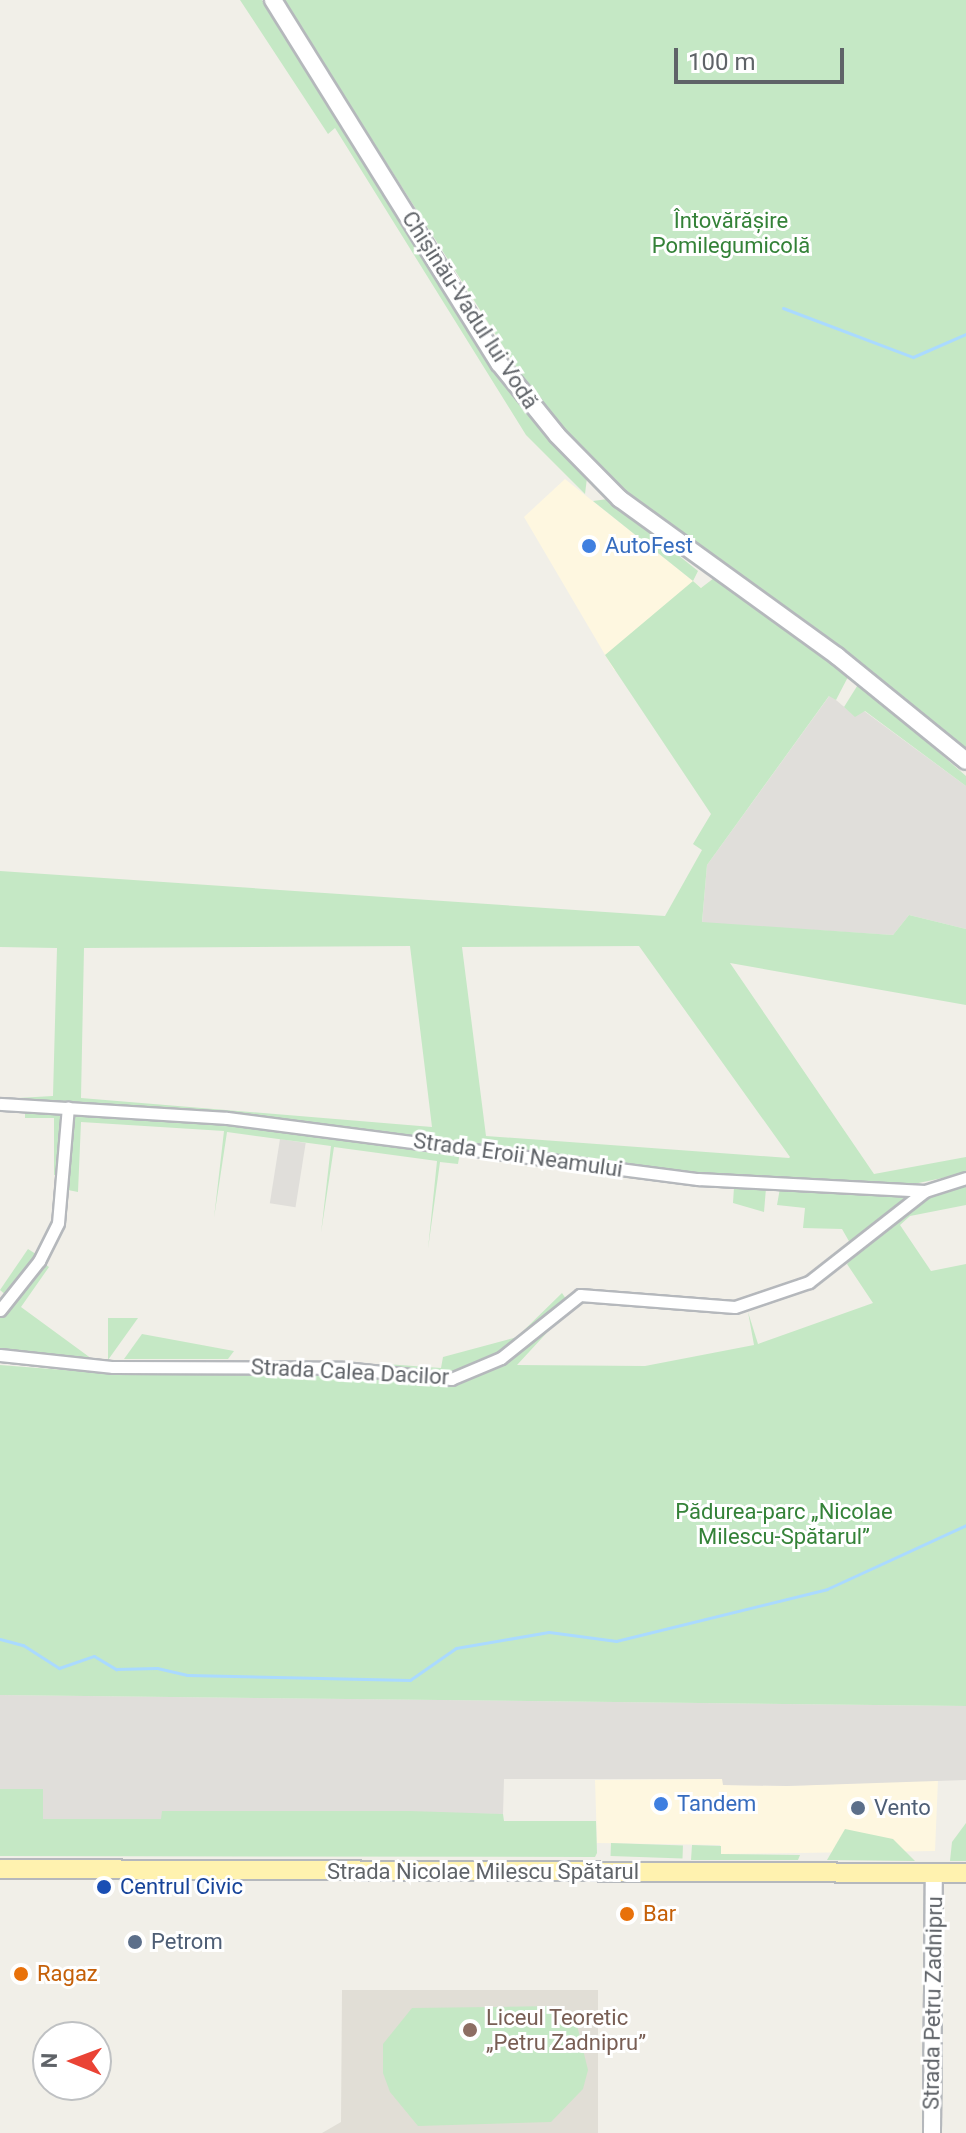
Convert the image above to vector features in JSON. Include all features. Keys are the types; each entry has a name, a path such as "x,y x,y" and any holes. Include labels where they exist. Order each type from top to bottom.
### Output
{"main road":[{"name":"Chișinău-Vadul lui Vodă","path":"273,0 527,401 620,499 837,656 966,761"},
{"name":"Strada Nicolae Milescu Spătarul","path":"0,1869 966,1873"},
{"name":"Strada Petru Zadnipru","path":"932,2133 934,1873"}],"street":[{"name":"Strada Eroii Neamului","path":"0,1104 334,1130 671,1176 925,1191 966,1178"},
{"path":"0,1310 39,1261 58,1223 68,1107"},
{"name":"Strada Calea Dacilor","path":"0,1355 113,1367 344,1368 451,1379 501,1358 580,1295 735,1307 796,1287 828,1270 925,1191"}],"shaded area":[{"path":"565,479 805,672 614,670 524,517"},
{"path":"830,695 855,716 864,711 966,786 966,929 909,915 893,935 702,923 707,865"},
{"path":"280,1139 306,1143 296,1207 270,1203"},
{"path":"0,1695 966,1706 966,1780 787,1786 723,1785 722,1779 504,1779 503,1814 162,1811 162,1819 42,1819 42,1789 0,1789"},
{"path":"723,1779 723,1785 787,1786 938,1780 935,1851 721,1854 720,1845 597,1843 595,1780"},
{"name":"Liceul Teoretic „Petru Zadnipru”","path":"342,1990 598,1990 598,2133 322,2133 341,2122"}],"green space":[{"path":"240,0 262,0 493,368 587,478 585,494 526,435 335,128 328,134"},
{"name":"Întovărășire Pomilegumicolă","path":"283,0 966,0 966,753 838,645 624,490 538,401"},
{"path":"608,499 698,571 693,581 593,501"},
{"path":"714,578 849,675 836,700 829,696 707,865 702,922 893,935 909,915 966,929 966,1005 730,963 874,1174 966,1157 966,1173 909,1185 645,1170 264,1116 0,1099 53,1096 57,948 0,947 0,871 665,916 702,850 693,844 711,814 605,655 693,581 701,588","holes":["410,946 432,1127 81,1098 84,948","639,946 790,1157 789,1158 486,1136 462,947"]},
{"path":"859,683 966,776 966,786 865,711 855,717 844,707"},
{"path":"25,1110 64,1111 61,1175 54,1175 54,1118 25,1118"},
{"path":"74,1112 198,1119 460,1152 458,1164 440,1162 428,1249 437,1161 334,1147 321,1233 331,1146 227,1132 214,1218 224,1131 81,1122 78,1192 68,1190"},
{"name":"Pădurea-parc „Nicolae Milescu-Spătarul”","path":"966,1183 966,1205 910,1216 900,1225 931,1271 966,1264 966,1706 0,1695 0,1365 115,1374 378,1374 462,1381 520,1349 566,1312 517,1365 645,1366 754,1345 748,1312 758,1344 873,1303 847,1264 873,1235 929,1194"},
{"path":"734,1187 766,1188 764,1212 733,1203"},
{"path":"780,1188 911,1194 850,1243 842,1229 803,1228 805,1208 777,1205"},
{"path":"28,1249 39,1256 7,1296 0,1290"},
{"path":"42,1262 49,1267 21,1307 92,1359 0,1350 0,1315"},
{"path":"562,1293 566,1299 503,1351 450,1375 386,1368 386,1364 441,1368 443,1357 517,1337"},
{"path":"108,1318 138,1318 108,1360"},
{"path":"142,1334 234,1351 228,1359 124,1359"},
{"path":"0,1789 43,1789 43,1819 161,1819 162,1811 410,1811 503,1814 504,1821 596,1821 597,1853 595,1857 0,1856"},
{"path":"966,1823 966,1861 950,1861 952,1842"},
{"path":"845,1829 893,1839 915,1861 827,1860"},
{"path":"611,1843 683,1846 683,1859 611,1856"},
{"path":"692,1845 721,1846 721,1854 800,1855 798,1860 691,1860"},
{"path":"555,2006 576,2021 588,2070 583,2089 551,2122 418,2126 390,2092 383,2073 383,2044 412,2008"}],"waterway":[{"path":"783,308 913,357 966,334"},
{"path":"0,1639 23,1645 59,1668 94,1656 116,1669 157,1668 187,1675 410,1680 456,1648 549,1632 616,1641 827,1589 966,1525"}],"place":[{"name":"AutoFest","path":"589,546"},
{"name":"Tandem","path":"661,1804"},
{"name":"Vento","path":"858,1808"},
{"name":"Centrul Civic","path":"104,1887"},
{"name":"Bar","path":"627,1914"},
{"name":"Petrom","path":"135,1942"},
{"name":"Ragaz","path":"21,1974"},
{"name":"Liceul Teoretic „Petru Zadnipru”","path":"470,2030"}]}
